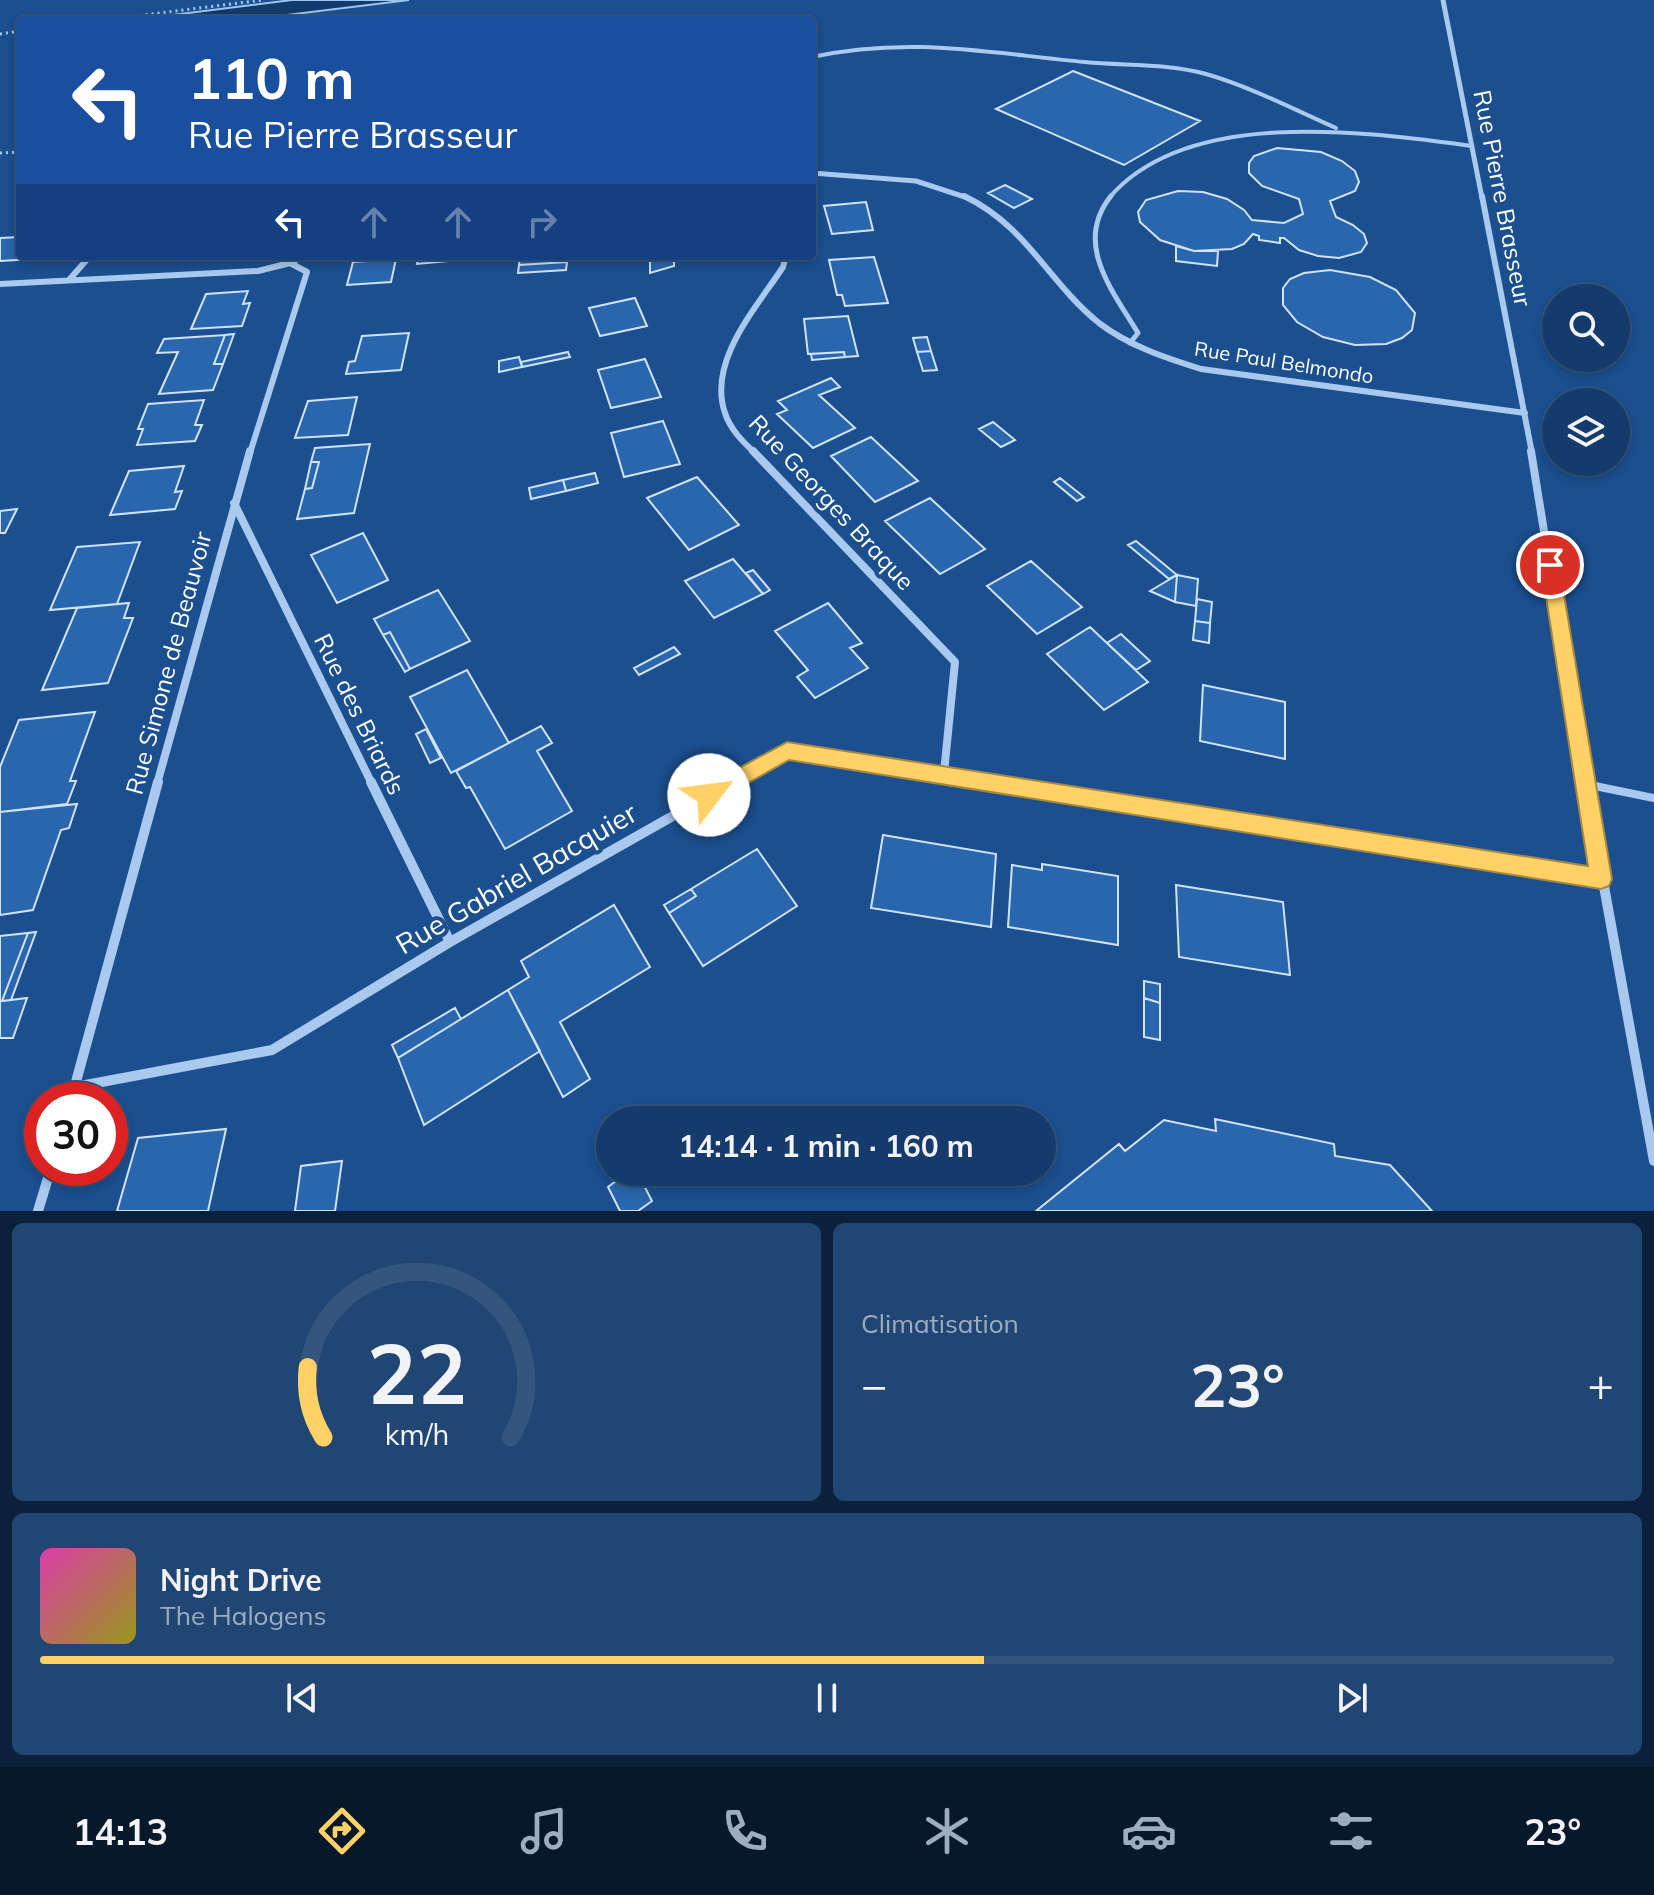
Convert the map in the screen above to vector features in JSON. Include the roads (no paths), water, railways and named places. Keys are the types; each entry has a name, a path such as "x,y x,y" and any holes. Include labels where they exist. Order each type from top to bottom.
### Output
{"street":[{"name":"Rue Pierre Brasseur","path":"1443,0 1525,413 1601,879 1654,1161"},
{"name":"Rue Paul Belmondo","path":"816,173 899,177 946,190 987,209 1009,225 1087,313 1130,343 1159,356 1201,369 1525,413"},
{"path":"69,280 86,260"},
{"path":"0,284 258,271 296,260"},
{"name":"Rue Georges Braque","path":"785,260 723,364 721,388 724,412 740,438 955,662 944,773"},
{"name":"Rue Simone de Beauvoir","path":"76,1082 234,503 307,272 290,263"},
{"name":"Rue des Briards","path":"234,503 450,942"},
{"name":"Rue Gabriel Bacquier","path":"102,1082 272,1050 450,942 787,751 944,773 1601,879"},
{"path":"38,1211 46,1186"}],"lane":[{"path":"816,56 905,42 1085,62 1153,64 1192,70 1243,86 1340,129"},
{"path":"1130,343 1138,333 1097,258 1093,230 1111,193 1151,163 1201,143 1274,132 1340,129 1472,146"},
{"path":"1585,784 1654,798"}],"water":[{"path":"292,0 409,0 279,16 165,16"}]}
